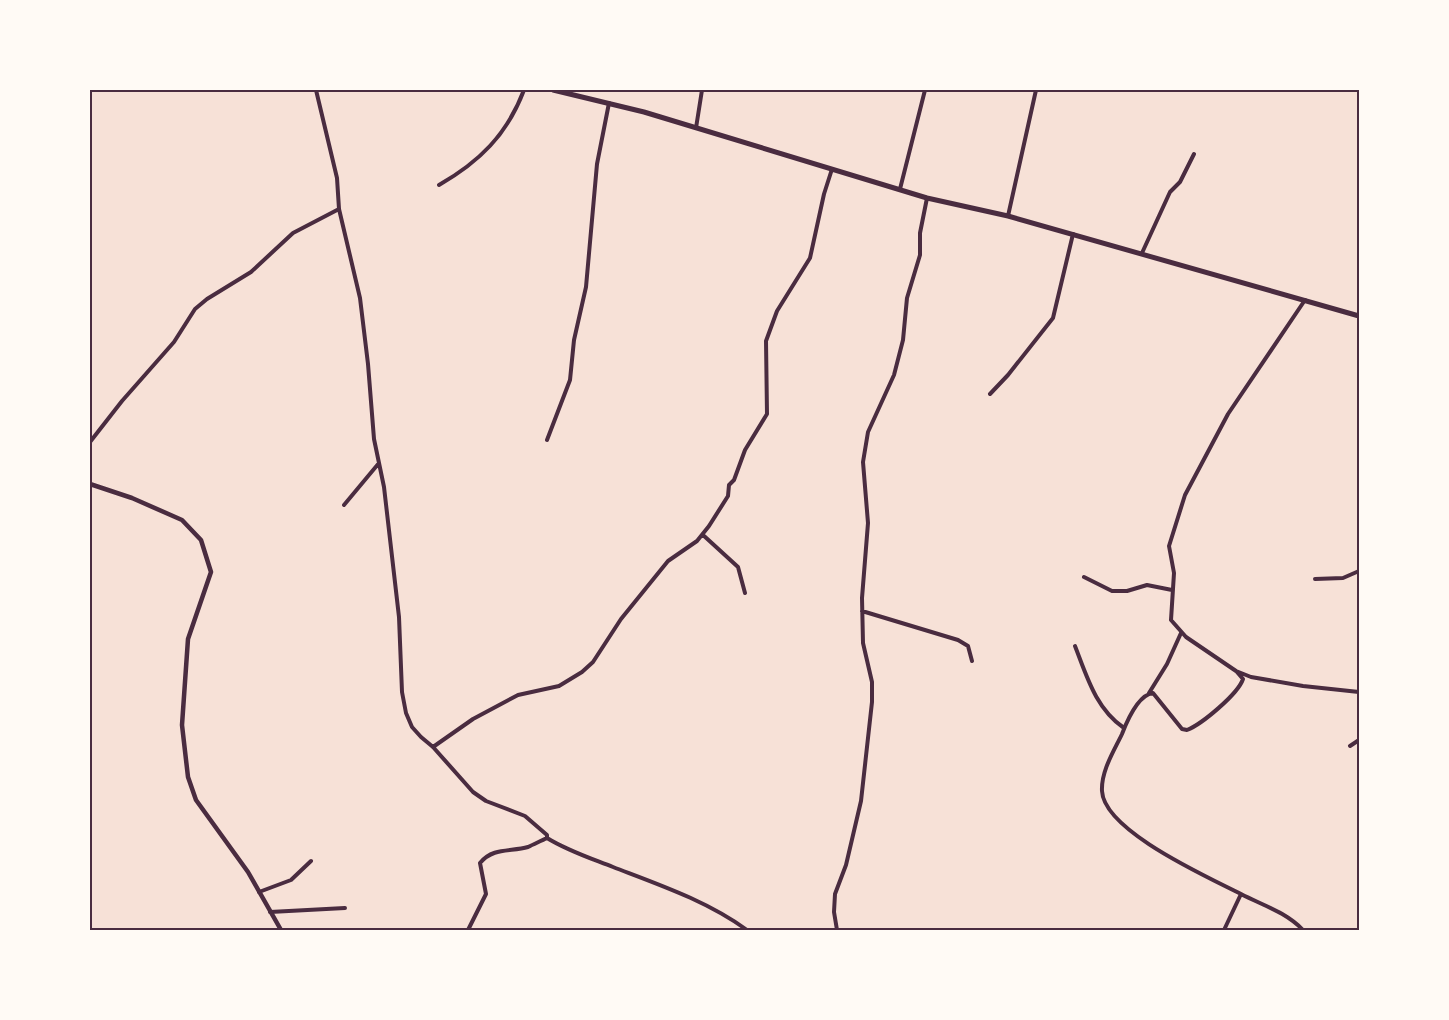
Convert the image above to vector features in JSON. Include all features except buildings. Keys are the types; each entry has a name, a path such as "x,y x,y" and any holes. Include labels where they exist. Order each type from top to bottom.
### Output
{"main road":[{"path":"553,90 609,103 696,128 927,198 1008,216 1359,316"}],"street":[{"path":"316,90 337,178 339,209 360,298 374,439 385,496 399,617 402,692 406,713 412,727 433,747 473,792 486,801 525,816 536,824 547,835 547,838 568,852 633,874 713,908 748,930"},
{"path":"439,185 468,169 484,154 518,108 524,90"},
{"path":"696,128 702,90"},
{"path":"900,189 925,90"},
{"path":"1008,216 1036,90"},
{"path":"547,440 570,380 576,331 586,287 596,164 609,103"},
{"path":"1142,253 1170,192 1180,182 1194,154"},
{"path":"433,747 473,718 494,707 518,695 559,686 582,672 598,656 621,619 668,561 702,535 728,496 729,485 734,480 745,450 767,414 766,341 777,311 810,258 824,194 832,169"},
{"path":"837,930 834,912 836,894 846,865 860,801 872,702 872,682 863,643 862,611 868,523 864,462 865,446 868,432 894,375 901,348 908,298 920,255 920,233 927,198"},
{"path":"90,442 122,401 174,342 195,309 207,299 252,272 293,232 339,209"},
{"path":"990,394 1008,376 1053,318 1073,234"},
{"path":"1305,300 1228,414 1188,489 1176,518 1169,546 1174,573 1171,620 1181,633 1236,671 1252,678 1359,692"},
{"path":"344,505 379,463"},
{"path":"90,484 132,498 182,520 201,540 211,572 188,639 182,725 188,777 196,800 237,856 281,930"},
{"path":"702,535 738,567 745,593"},
{"path":"1315,579 1344,578 1359,572"},
{"path":"1084,578 1112,591 1127,591 1147,586 1172,590 1173,588"},
{"path":"862,611 958,640 968,646 972,661"},
{"path":"1181,633 1167,664 1149,693 1139,702 1124,728 1104,777 1102,791 1111,813 1141,839 1173,860 1284,915 1303,930"},
{"path":"1075,646 1100,704 1111,719 1124,728"},
{"path":"1149,693 1156,695 1182,729 1186,730 1201,722 1237,689 1243,679 1236,671"},
{"path":"1350,746 1359,740"},
{"path":"468,930 486,894 480,863 485,857 497,851 527,847 547,838"},
{"path":"259,892 291,880 311,861"},
{"path":"1224,930 1241,894"},
{"path":"270,912 345,908"}]}
